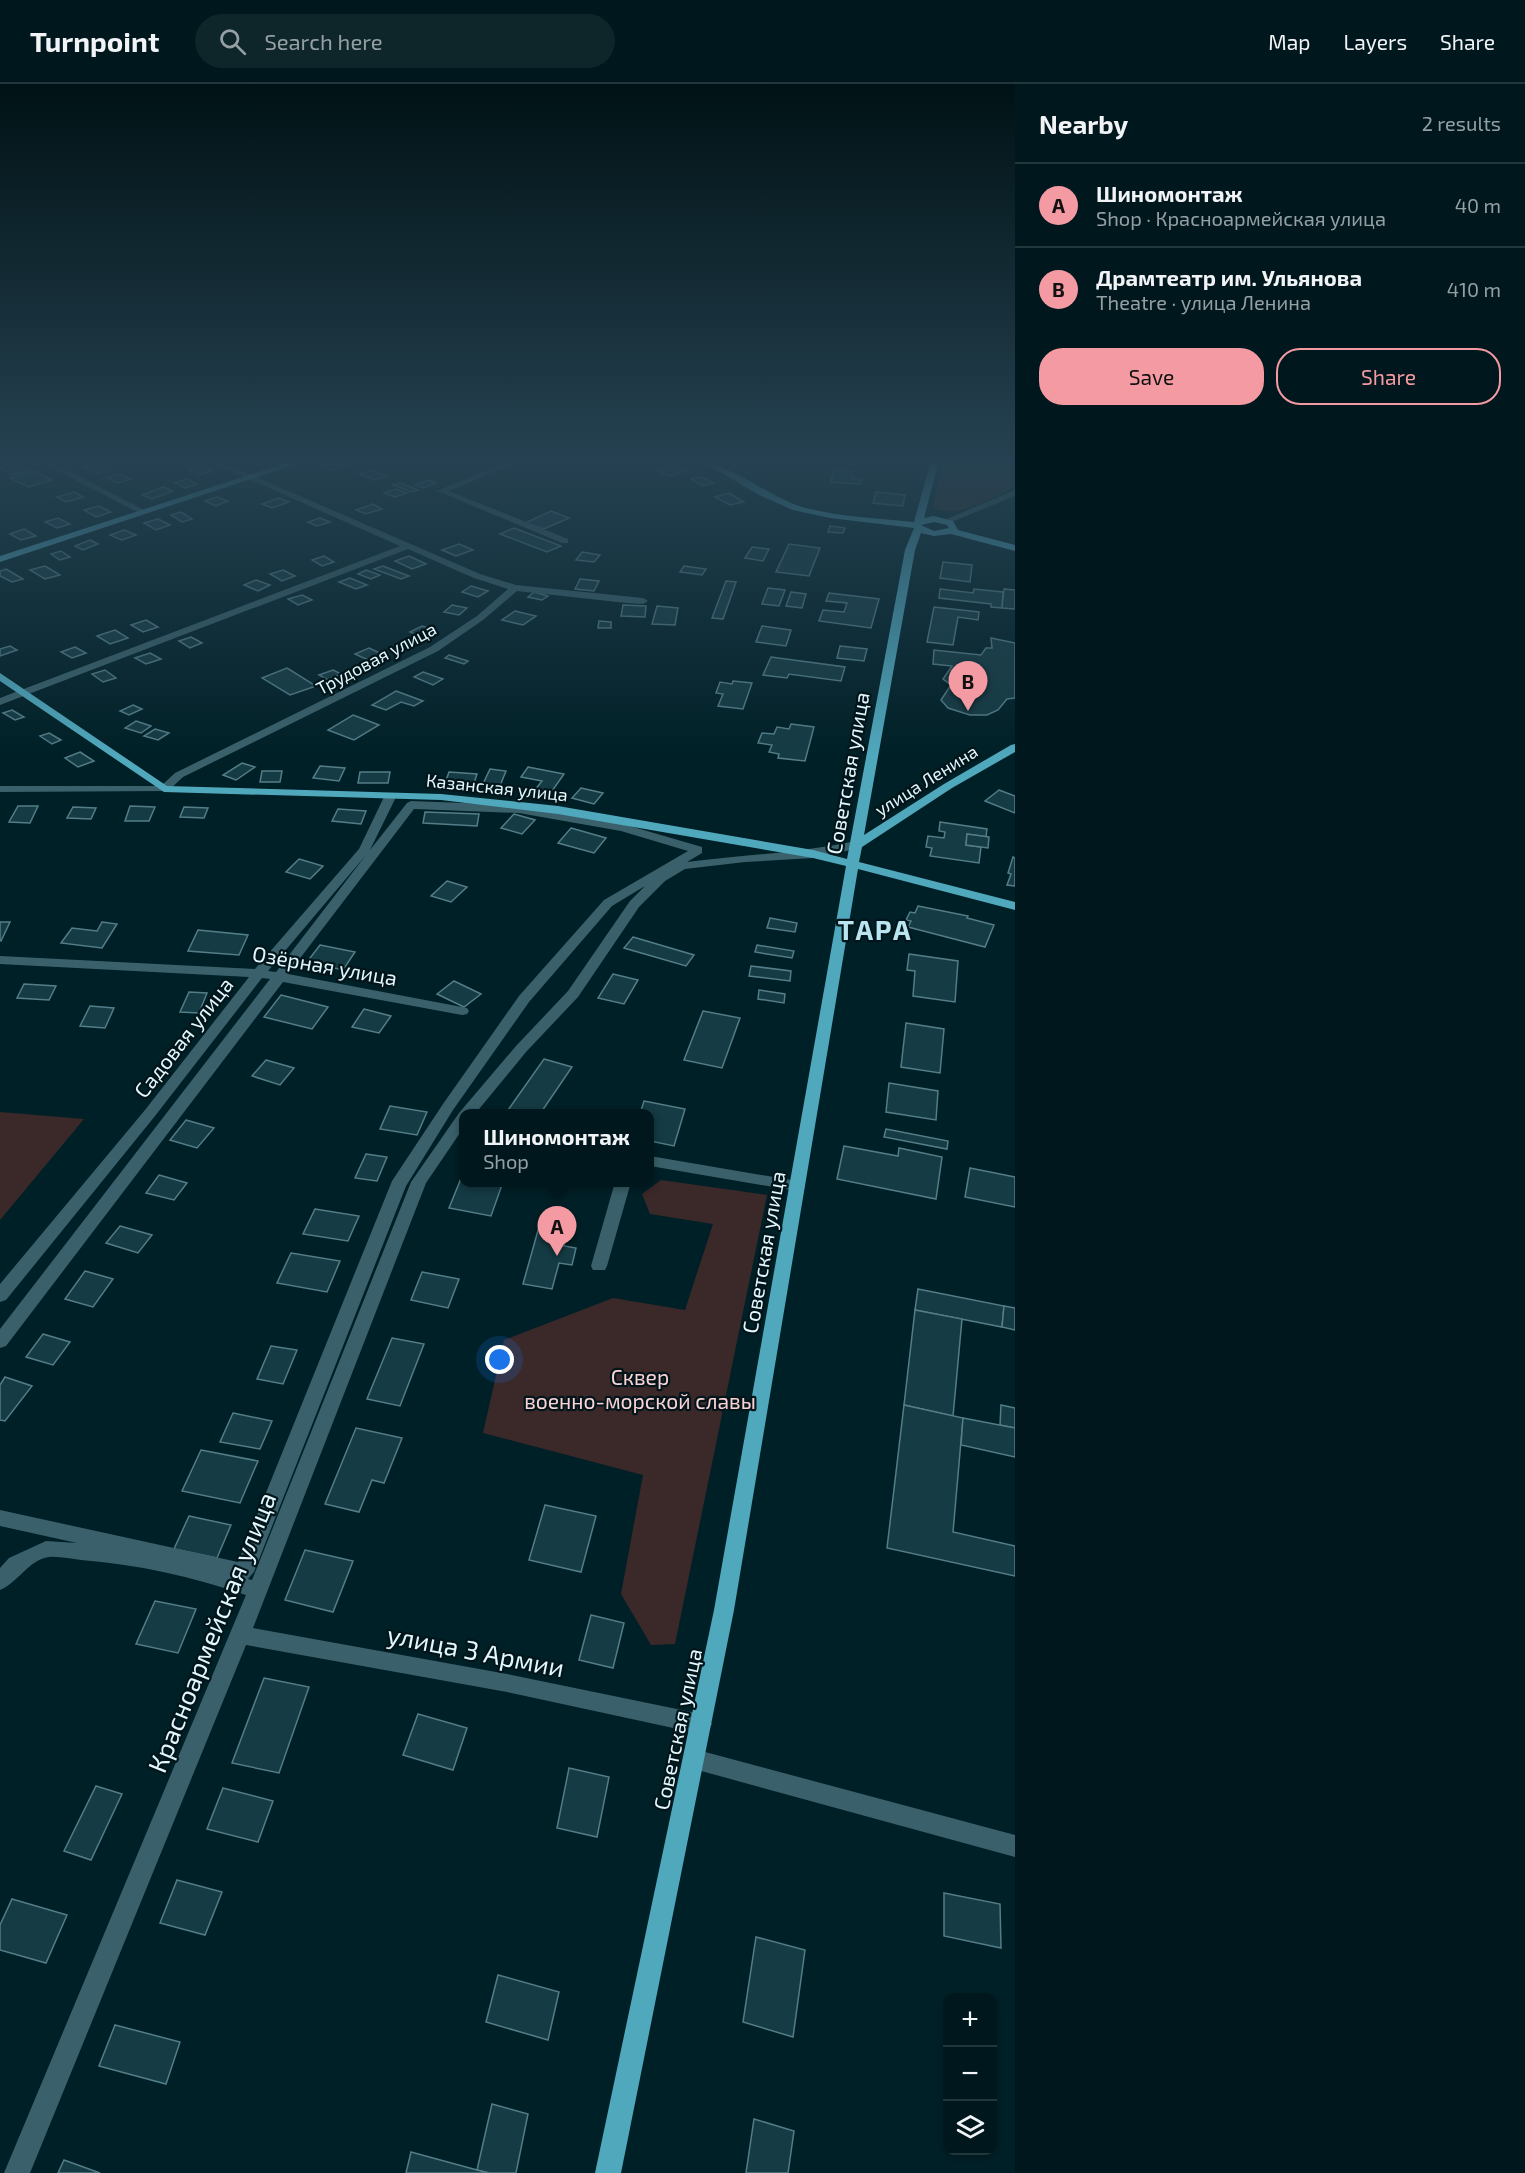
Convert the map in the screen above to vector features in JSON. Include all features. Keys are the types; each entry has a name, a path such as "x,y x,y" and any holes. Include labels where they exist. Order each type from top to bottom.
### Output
{"main road":[{"name":"Советская улица","path":"608,2173 724,1610 856,845 909,561"},
{"path":"0,676 165,789"},
{"name":"улица Ленина","path":"856,845 948,786 1015,747"},
{"name":"Казанская улица","path":"165,789 390,798 441,797 520,805 813,854 1015,906"}],"street":[{"path":"0,702 367,561"},
{"path":"444,561 477,576 515,588 534,588 602,598 643,601"},
{"name":"Трудовая улица","path":"165,789 180,775 434,649 480,618 515,588"},
{"path":"0,789 165,789"},
{"name":"Садовая улица","path":"0,1296 150,1113 259,973 364,850 390,798"},
{"path":"0,1341 411,805 519,809 623,828 698,850 608,903 524,999 448,1107 398,1185 244,1572 0,1518"},
{"name":"Красноармейская улица","path":"470,1109 573,994 634,904 661,878 682,866 745,858 813,854 856,845"},
{"name":"Озёрная улица","path":"0,960 259,973 462,1011"},
{"name":"Красноармейская улица","path":"16,2173 258,1591 419,1182 459,1124"},
{"path":"654,1162 797,1186"},
{"path":"600,1266 622,1187"},
{"path":"0,1581 16,1564 46,1549 97,1553 206,1573 258,1591"},
{"name":"улица 3 Армии","path":"240,1635 507,1683 701,1724"},
{"path":"694,1758 1015,1846"}],"green space":[{"path":"0,1112 84,1119 0,1220"},
{"name":"Сквер военно-морской славы","path":"661,1180 767,1195 675,1644 651,1645 621,1594 643,1475 483,1433 504,1340 613,1298 685,1310 713,1224 650,1214 642,1194"}],"building":[{"path":"314,561 334,562 322,566"},
{"path":"396,561 421,561 426,564 412,569"},
{"path":"781,561 815,561 809,576 776,572"},
{"path":"943,562 972,565 970,582 940,578"},
{"path":"45,566 60,575 45,579 30,570"},
{"path":"383,566 409,576 401,579 374,569"},
{"path":"684,566 706,569 702,575 680,572"},
{"path":"6,569 23,579 12,582 0,576 0,571"},
{"path":"283,570 295,576 282,581 270,574"},
{"path":"366,570 380,575 371,579 358,574"},
{"path":"350,578 367,585 356,589 339,582"},
{"path":"580,579 599,581 594,591 575,589"},
{"path":"256,580 270,585 258,591 244,585"},
{"path":"726,581 736,582 723,619 712,618"},
{"path":"471,586 488,591 478,597 462,592"},
{"path":"768,588 785,590 779,606 762,604"},
{"path":"940,589 973,593 974,589 1003,592 1002,608 991,607 991,604 939,598"},
{"path":"1004,589 1015,590 1015,609 1002,608"},
{"path":"534,592 548,596 542,600 528,597"},
{"path":"791,592 806,594 802,608 786,606"},
{"path":"829,593 879,599 871,628 819,621 823,610 844,612 847,603 826,601"},
{"path":"302,595 312,600 298,605 288,599"},
{"path":"452,605 467,608 459,615 444,612"},
{"path":"623,605 646,606 645,617 621,616"},
{"path":"657,606 678,608 675,625 652,624"},
{"path":"934,607 979,612 978,620 958,617 953,645 927,642"},
{"path":"515,611 536,616 523,625 502,620"},
{"path":"146,620 158,627 143,632 131,625"},
{"path":"599,621 611,622 611,628 598,628"},
{"path":"422,626 437,631 425,638 410,632"},
{"path":"762,626 791,630 786,646 756,642"},
{"path":"115,630 128,638 110,644 97,636"},
{"path":"191,637 202,643 190,648 179,641"},
{"path":"991,638 1015,643 1015,698 1007,699 998,710 987,715 970,715 948,708 941,700 951,685 943,679 952,666 933,664 934,650 981,655 986,648 992,648"},
{"path":"10,646 17,650 0,656 0,649"},
{"path":"840,646 867,649 864,661 837,658"},
{"path":"75,647 86,653 72,658 61,652"},
{"path":"369,648 384,655 370,661 355,654"},
{"path":"150,653 161,659 146,664 135,658"},
{"path":"449,655 468,661 464,664 445,658"},
{"path":"771,657 845,667 841,681 789,674 787,678 763,675"},
{"path":"287,668 316,686 290,695 262,678"},
{"path":"105,670 116,678 103,682 92,674"},
{"path":"333,670 341,674 328,680 319,675"},
{"path":"423,672 443,679 433,685 414,677"},
{"path":"733,681 752,683 743,709 718,706 723,694 716,693 720,682 732,684"},
{"path":"396,691 423,701 414,706 401,702 386,710 372,705"},
{"path":"133,705 142,709 129,715 120,711"},
{"path":"12,710 24,717 15,720 3,713"},
{"path":"353,715 379,725 354,740 328,730"},
{"path":"136,721 151,726 141,733 125,728"},
{"path":"791,724 814,727 805,761 778,758 779,754 769,752 772,745 758,743 762,733 774,734 777,727 789,729"},
{"path":"155,729 169,733 158,740 144,736"},
{"path":"49,733 61,740 52,744 40,736"},
{"path":"80,752 94,761 78,767 65,758"},
{"path":"242,763 255,767 236,780 223,775"},
{"path":"320,766 345,768 339,781 313,778"},
{"path":"528,767 564,774 550,794 534,791 542,781 521,777"},
{"path":"490,769 506,771 499,788 482,786"},
{"path":"262,771 282,771 280,782 260,782"},
{"path":"360,772 390,772 388,783 358,783"},
{"path":"449,772 477,774 473,786 445,783"},
{"path":"581,788 603,793 594,804 572,798"},
{"path":"999,790 1015,796 1015,813 985,801"},
{"path":"18,806 38,806 30,823 9,822"},
{"path":"130,806 155,807 149,821 125,821"},
{"path":"73,807 96,808 91,819 67,818"},
{"path":"184,807 208,808 204,818 180,817"},
{"path":"338,809 366,811 361,824 332,821"},
{"path":"425,812 479,814 477,826 423,823"},
{"path":"514,814 535,820 522,834 501,828"},
{"path":"940,822 987,829 986,837 967,834 966,845 981,847 979,863 930,856 932,848 926,847 928,836 944,838 945,832 939,831"},
{"path":"571,828 606,838 594,853 558,843"},
{"path":"967,834 989,837 988,848 966,845"},
{"path":"1013,857 1015,858 1015,886 1007,885"},
{"path":"299,859 323,866 310,879 286,872"},
{"path":"447,881 467,887 451,902 431,896"},
{"path":"918,906 968,916 967,918 994,925 985,947 908,927 911,921 906,920 910,912 915,913"},
{"path":"770,918 797,923 795,932 767,928"},
{"path":"0,922 10,922 1,941 0,940"},
{"path":"102,922 117,924 102,948 61,943 72,928 97,931"},
{"path":"198,930 248,935 239,955 188,951"},
{"path":"633,937 694,955 686,966 624,948"},
{"path":"320,945 355,952 343,970 307,962"},
{"path":"757,945 794,951 792,958 755,952"},
{"path":"909,954 958,961 955,1002 913,996 915,971 907,970"},
{"path":"751,966 791,971 790,981 749,976"},
{"path":"613,974 638,980 624,1004 598,998"},
{"path":"454,981 481,994 464,1007 437,994"},
{"path":"24,984 56,986 49,1000 17,998"},
{"path":"759,990 785,994 784,1003 758,999"},
{"path":"189,992 207,993 199,1013 180,1012"},
{"path":"281,995 328,1007 312,1029 264,1017"},
{"path":"90,1006 114,1008 105,1028 80,1026"},
{"path":"364,1009 391,1016 379,1033 352,1027"},
{"path":"703,1011 740,1018 722,1068 684,1060"},
{"path":"906,1023 944,1029 940,1073 901,1067"},
{"path":"544,1059 572,1067 543,1109 509,1109"},
{"path":"266,1060 294,1068 280,1085 252,1076"},
{"path":"889,1083 938,1091 936,1120 886,1112"},
{"path":"644,1101 685,1109 674,1146 654,1142 654,1109 642,1109"},
{"path":"390,1106 427,1112 417,1135 380,1129"},
{"path":"186,1120 214,1128 197,1148 170,1140"},
{"path":"886,1129 948,1141 947,1149 884,1137"},
{"path":"844,1146 898,1156 899,1148 942,1157 936,1199 837,1179"},
{"path":"366,1154 387,1157 377,1181 355,1178"},
{"path":"970,1168 1015,1177 1015,1207 965,1197"},
{"path":"159,1175 187,1183 174,1200 146,1193"},
{"path":"459,1183 459,1187 501,1187 491,1216 449,1208"},
{"path":"315,1209 359,1216 348,1241 303,1234"},
{"path":"542,1216 571,1220 564,1246 576,1248 572,1265 559,1263 552,1289 523,1284"},
{"path":"120,1226 152,1235 138,1253 106,1243"},
{"path":"291,1253 340,1261 327,1292 277,1283"},
{"path":"85,1271 113,1279 93,1307 65,1299"},
{"path":"422,1272 459,1279 448,1308 411,1300"},
{"path":"918,1289 1004,1306 1002,1327 915,1310"},
{"path":"1004,1306 1015,1308 1015,1330 1002,1327"},
{"path":"915,1310 962,1319 953,1416 904,1405"},
{"path":"43,1334 70,1342 53,1365 26,1357"},
{"path":"392,1338 424,1344 400,1406 367,1399"},
{"path":"271,1346 297,1350 283,1384 257,1379"},
{"path":"5,1377 32,1386 5,1421 0,1420 0,1385"},
{"path":"904,1405 963,1418 953,1532 1015,1546 1015,1576 887,1548"},
{"path":"1001,1405 1015,1408 1015,1428 1000,1425"},
{"path":"233,1413 272,1421 260,1449 220,1442"},
{"path":"963,1418 1015,1428 1015,1457 961,1445"},
{"path":"356,1428 402,1438 384,1483 372,1480 359,1512 325,1504"},
{"path":"201,1450 258,1461 240,1503 182,1491"},
{"path":"545,1505 596,1516 581,1572 529,1560"},
{"path":"189,1516 231,1525 217,1558 174,1549"},
{"path":"305,1550 353,1561 333,1612 285,1600"},
{"path":"155,1601 196,1609 178,1653 136,1644"},
{"path":"591,1615 624,1623 613,1668 579,1660"},
{"path":"264,1678 309,1687 279,1773 232,1763"},
{"path":"418,1714 467,1728 453,1770 403,1755"},
{"path":"569,1768 609,1777 597,1837 557,1828"},
{"path":"96,1786 122,1794 91,1860 64,1851"},
{"path":"223,1788 273,1801 258,1842 207,1829"},
{"path":"177,1880 222,1892 205,1935 160,1923"},
{"path":"944,1893 1000,1904 1001,1948 944,1936"},
{"path":"12,1899 67,1915 46,1963 0,1950 0,1925"},
{"path":"756,1937 805,1950 793,2037 743,2022"},
{"path":"498,1975 559,1992 548,2040 486,2022"},
{"path":"115,2025 180,2042 166,2084 99,2066"},
{"path":"492,2104 528,2114 516,2173 489,2173 477,2170"},
{"path":"754,2119 794,2131 788,2173 746,2173"},
{"path":"411,2152 477,2170 489,2173 406,2173"},
{"path":"64,2160 100,2173 58,2173"}],"place":[{"name":"Драмтеатр им. Ульянова","path":"968,711"},
{"name":"Шиномонтаж","path":"557,1256"}],"district":[{"name":"ТАРА","path":"875,929"}]}
